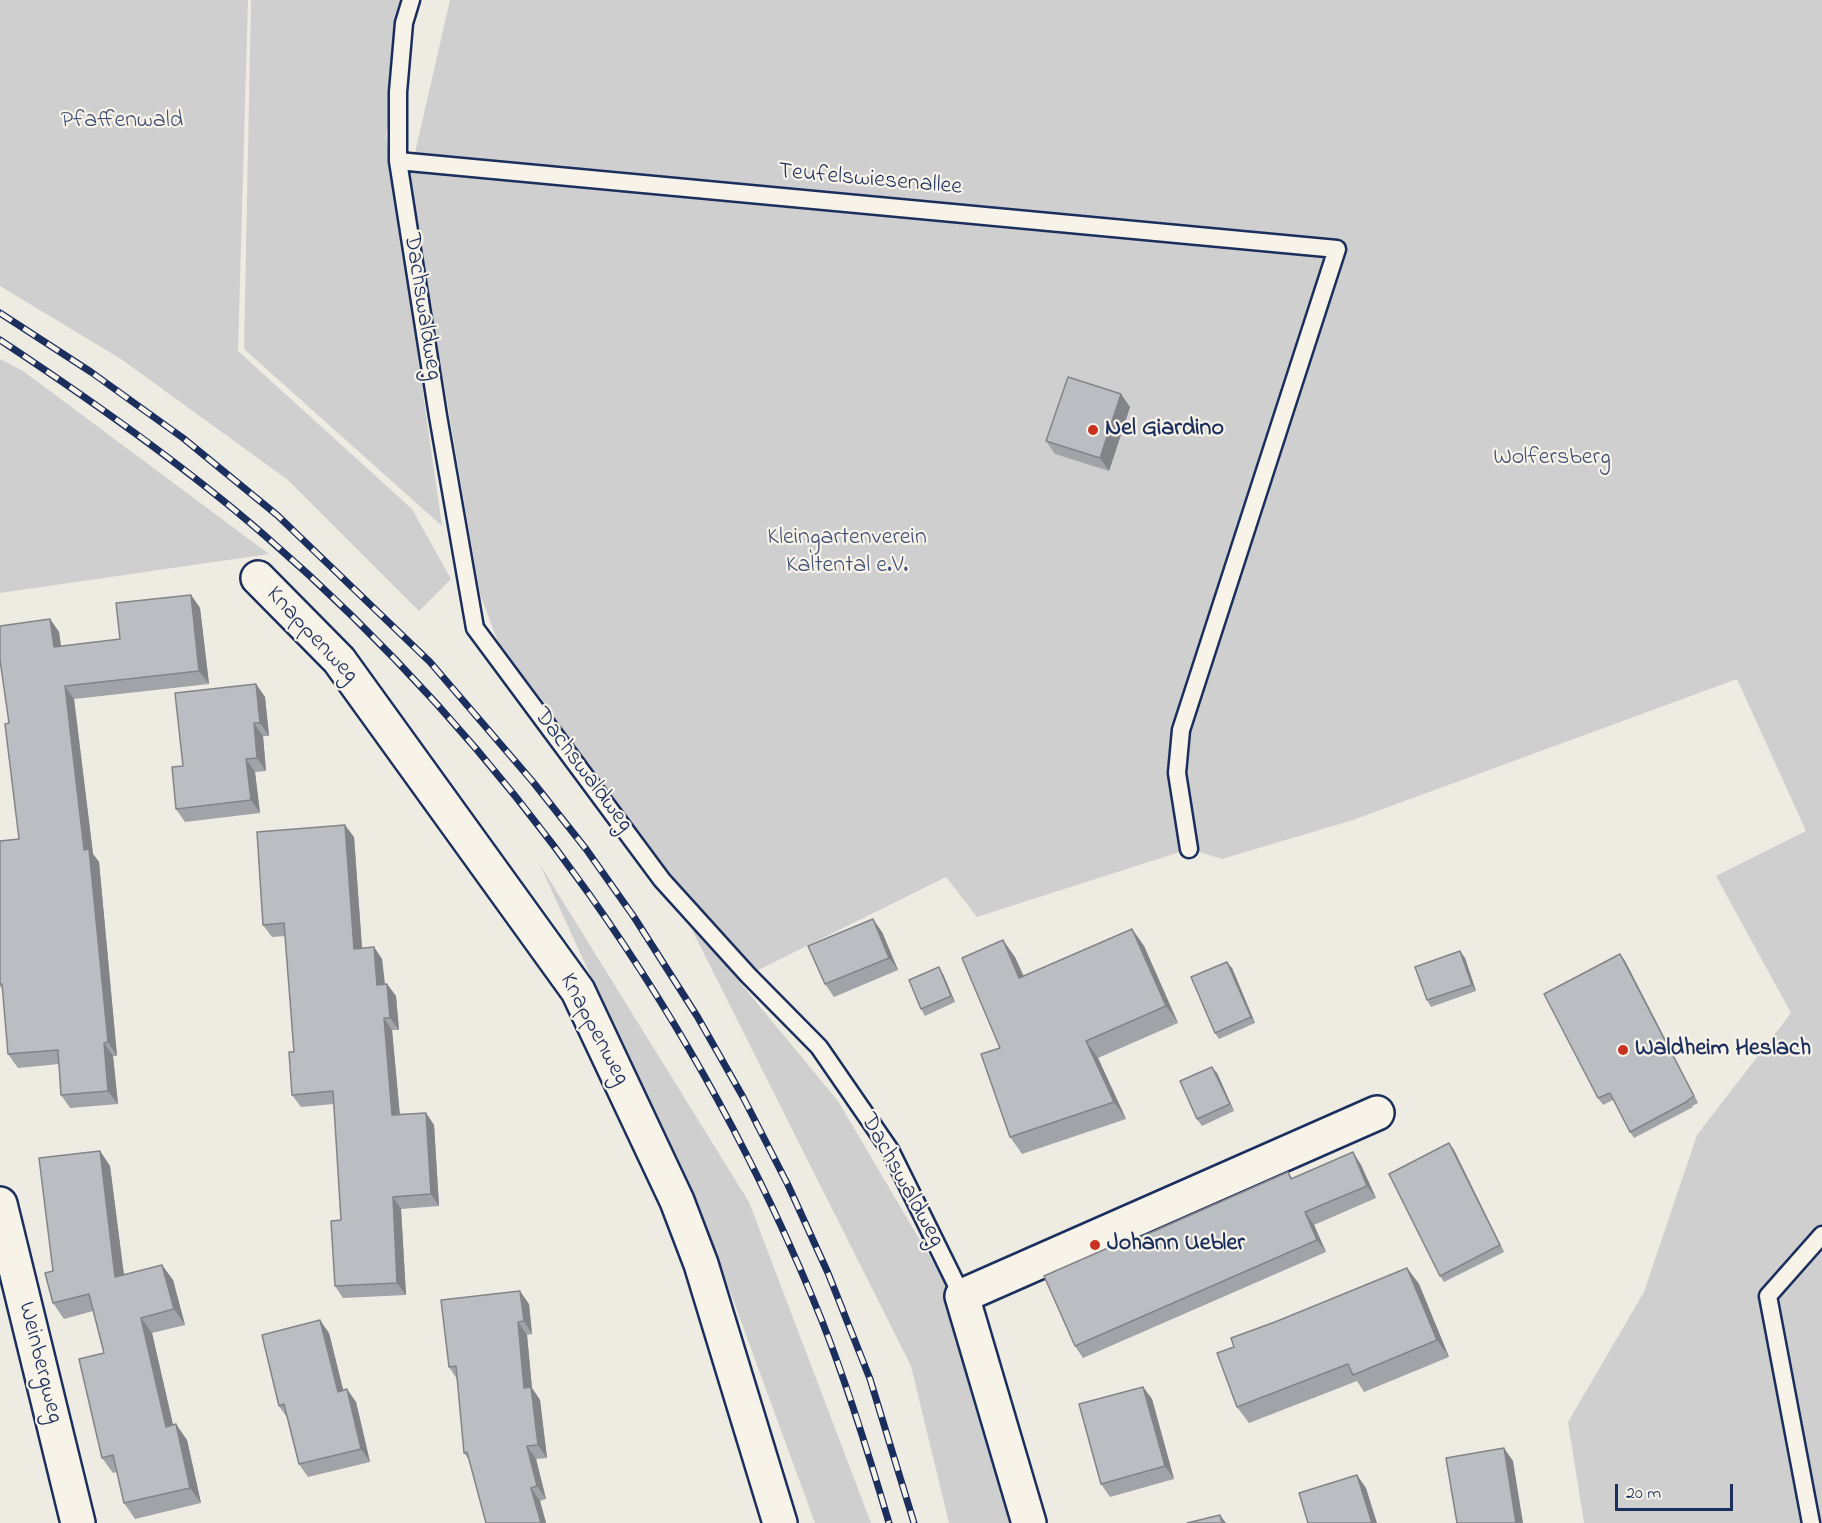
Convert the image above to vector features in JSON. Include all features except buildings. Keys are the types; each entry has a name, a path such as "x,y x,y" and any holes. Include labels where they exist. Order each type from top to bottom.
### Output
{"street":[{"name":"Knappenweg","path":"258,578 339,660 578,991 677,1201 701,1264 780,1523"},
{"path":"962,1296 1377,1113"},
{"name":"Weinbergweg","path":"0,1204 78,1523"},
{"name":"Dachswaldweg","path":"962,1296 1029,1523"}],"lane":[{"name":"Dachswaldweg","path":"411,0 404,23 398,92 398,161 438,416 475,628 662,880 748,975 819,1047 890,1150 962,1296"},
{"name":"Teufelswiesenallee","path":"398,161 1337,249 1181,730 1177,773 1190,849"},
{"path":"1811,1523 1768,1296 1822,1235"}],"green space":[{"name":"Pfaffenwald","path":"0,0 248,0 238,351 412,509 451,579 419,611 288,480 121,359 0,286"},
{"path":"251,0 413,0 386,134 442,526 244,349"},
{"path":"450,0 1822,0 1822,1523 1584,1523 1568,1422 1644,1292 1697,1135 1791,1013 1716,876 1806,831 1737,679 1353,820 1222,859 1189,849 977,917 946,877 748,975 662,880 501,650 480,594 409,179"},
{"path":"0,359 23,371 269,554 0,593"},
{"path":"539,863 749,1202 871,1523 815,1523 709,1234"},
{"path":"685,916 838,1101 957,1303 1016,1523 949,1523 911,1366"}],"railway":[{"path":"0,313 91,372 183,438 277,515 430,662 533,782 586,849 634,917 697,1016 743,1097 788,1185 828,1273 870,1379 914,1523"},
{"path":"0,340 102,409 200,482 263,534 353,617 437,704 516,797 589,894 657,996 718,1101 773,1210 832,1346 889,1523"}],"place":[{"name":"Nel Giardino","path":"1093,430"},
{"name":"Waldheim Heslach","path":"1623,1050"},
{"name":"Johann Uebler","path":"1095,1245"}],"park label":[{"name":"Wolfersberg","path":"1552,459"},
{"name":"Kleingartenverein Kaltental e.V.","path":"847,553"}]}
